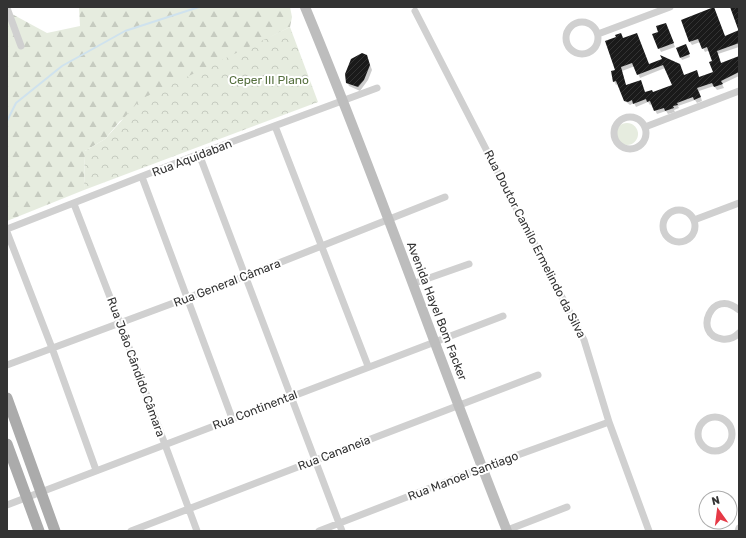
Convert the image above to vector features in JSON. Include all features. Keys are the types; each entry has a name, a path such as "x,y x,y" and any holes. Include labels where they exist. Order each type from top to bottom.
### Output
{"main road":[{"path":"7,398 55,531"},
{"path":"7,444 39,531"}],"street":[{"name":"Avenida Hayel Bom Facker","path":"305,7 343,100 435,341 458,406 507,531"},
{"path":"598,34 670,7"},
{"path":"7,8 21,46"},
{"name":"Rua Doutor Camilo Ermelindo da Silva","path":"415,11 584,340 609,422 649,531"},
{"path":"582,22 592,25 598,34 598,39 594,49 585,54 580,54 571,50 566,41 568,30 576,23 582,22"},
{"name":"Rua Aquidaban","path":"7,230 199,154 377,88"},
{"path":"645,127 739,91"},
{"path":"629,116 639,119 645,127 646,138 639,146 628,149 615,140 614,129 616,124 624,118 629,116"},
{"path":"275,126 320,246 368,366"},
{"path":"199,154 342,531"},
{"path":"142,177 232,418"},
{"name":"Rua General Câmara","path":"7,365 246,276 445,197"},
{"path":"694,220 739,203"},
{"name":"Rua João Cândido Câmara","path":"74,204 197,531"},
{"path":"677,210 687,212 694,220 694,230 692,235 684,241 679,242 670,238 664,230 664,219 667,215 677,210"},
{"path":"7,230 96,470"},
{"path":"412,284 469,264"},
{"path":"739,310 734,306 722,304 712,309 707,320 710,331 719,339 730,339 739,333"},
{"name":"Rua Continental","path":"7,505 368,366 503,316"},
{"name":"Rua Cananeia","path":"131,531 538,375"},
{"path":"711,418 722,418 736,429 731,442 723,450 718,452 706,449 699,440 699,429 702,424 711,418"},
{"name":"Rua Manoel Santiago","path":"319,531 482,468 609,422"},
{"path":"507,531 567,507"}],"green space":[{"path":"79,7 290,7 292,17 290,27 247,49 120,121 105,139 85,151 84,190 7,221 7,14 12,14 47,33 80,26"},
{"name":"Ceper III Plano","path":"290,27 318,102 84,190 85,151 105,139 141,99"},
{"path":"627,123 635,126 638,134 635,142 627,145 619,142 616,134 619,126"}],"building":[{"path":"714,7 725,36 739,30 739,43 717,51 721,63 739,56 739,72 721,81 723,84 714,87 712,83 697,88 701,97 694,100 693,97 677,103 678,105 673,106 674,108 665,111 664,108 654,111 650,101 647,102 646,99 633,104 632,100 628,102 624,101 616,81 613,82 611,71 615,70 605,41 616,37 615,35 621,33 623,38 637,33 649,64 662,59 660,55 680,64 684,75 697,70 699,77 713,72 709,62 712,61 707,47 702,49 698,39 689,42 681,20","holes":["632,63 637,75 663,65 672,85 653,92 652,90 645,92 641,80 626,85 621,67"]},
{"path":"730,7 739,7 739,29 738,29"},
{"path":"666,23 674,43 658,49 652,34 658,32 656,26"},
{"path":"686,44 690,54 680,58 676,48"},
{"path":"362,53 367,55 370,65 364,80 358,87 346,83 345,74 351,59"}],"waterway":[{"path":"7,121 16,103 62,66 125,31 199,7"}]}
